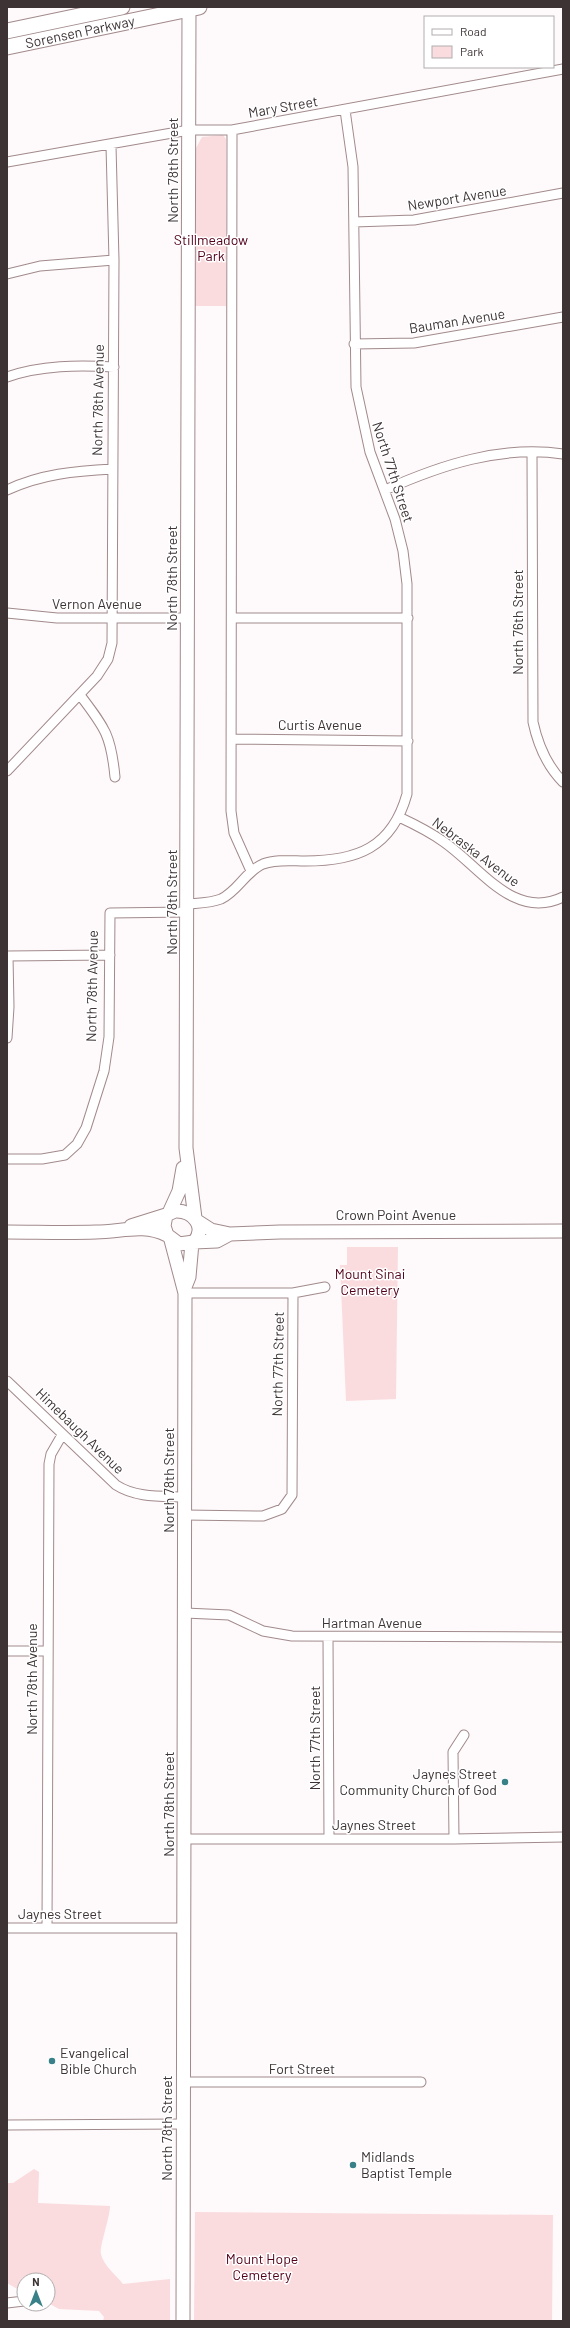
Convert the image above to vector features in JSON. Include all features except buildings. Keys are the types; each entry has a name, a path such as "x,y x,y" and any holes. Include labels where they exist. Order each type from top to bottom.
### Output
{"main road":[{"name":"Sorensen Parkway","path":"7,31 122,7"},
{"name":"Sorensen Parkway","path":"7,46 193,8"}],"street":[{"name":"North 78th Street","path":"186,1148 188,908 188,130 193,8"},
{"name":"Mary Street","path":"7,162 111,146 188,130 232,130 563,69"},
{"name":"North 77th Street","path":"346,110 353,166 354,344 356,387 362,422 370,452 395,519 403,551 407,584 407,794 399,817"},
{"path":"232,130 232,824 238,846 251,871"},
{"name":"North 78th Avenue","path":"80,695 97,676 110,654 113,618 114,260 111,146"},
{"name":"Newport Avenue","path":"354,222 414,220 563,193"},
{"path":"7,274 40,266 114,260"},
{"name":"Bauman Avenue","path":"354,344 414,343 563,317"},
{"path":"7,377 41,369 66,367 114,367"},
{"name":"North 76th Street","path":"532,453 532,722 540,748 548,765 563,782"},
{"path":"385,490 438,468 465,460 499,454 563,454"},
{"path":"7,490 25,482 53,474 113,469"},
{"name":"Vernon Avenue","path":"7,613 43,618 188,618"},
{"path":"232,618 408,618"},
{"path":"7,771 46,728 80,695 107,733 112,748 115,776"},
{"name":"Curtis Avenue","path":"232,739 408,741"},
{"path":"188,908 221,899 251,871 270,862 338,860 358,854 378,843 387,834 399,817"},
{"name":"Nebraska Avenue","path":"399,817 444,842 505,893 517,900 528,903 543,904 563,897"},
{"name":"North 78th Avenue","path":"7,1159 42,1159 65,1155 77,1144 86,1128 104,1071 109,1037 110,913 188,908"},
{"path":"7,1038 9,1007 8,956 110,955"},
{"path":"185,1290 164,1226 167,1214 179,1191 186,1148"},
{"path":"185,1290 189,1276 193,1242 199,1232 186,1148"},
{"path":"128,1228 137,1222 182,1211 196,1220"},
{"name":"Crown Point Avenue","path":"196,1220 211,1230 230,1234 280,1232 563,1230"},
{"path":"7,1232 97,1232 128,1228 151,1229 183,1245 193,1242"},
{"name":"Crown Point Avenue","path":"193,1242 217,1241 230,1234"},
{"path":"185,1290 293,1293 325,1287"},
{"name":"North 78th Street","path":"183,2321 185,1290"},
{"name":"North 77th Street","path":"185,1515 263,1516 282,1510 292,1495 291,1436 293,1293"},
{"name":"Himebaugh Avenue","path":"7,1381 62,1435 122,1489 144,1496 185,1497"},
{"name":"North 78th Avenue","path":"47,1928 49,1464 51,1454 62,1435"},
{"name":"Hartman Avenue","path":"185,1613 228,1615 274,1634 328,1637 563,1637"},
{"name":"North 77th Street","path":"328,1637 329,1839"},
{"path":"7,1651 48,1651"},
{"path":"454,1839 453,1752 464,1735"},
{"name":"Jaynes Street","path":"185,1839 454,1839 563,1837"},
{"name":"Jaynes Street","path":"7,1928 184,1928"},
{"name":"Fort Street","path":"184,2082 421,2082"},
{"path":"7,2125 183,2124"}],"green space":[{"name":"Stillmeadow Park","path":"223,135 226,139 226,306 195,306 196,148 202,137"},
{"name":"Mount Sinai Cemetery","path":"347,1247 398,1247 396,1399 346,1401 340,1265 347,1265"},
{"path":"34,2169 39,2172 38,2203 110,2206 101,2250 104,2262 123,2284 170,2279 170,2321 103,2321 104,2317 99,2311 59,2309 56,2307 56,2272 16,2272 16,2288 7,2283 7,2183 13,2183"},
{"name":"Mount Hope Cemetery","path":"195,2212 553,2215 552,2321 194,2321"}],"place":[{"name":"Jaynes Street Community Church of God","path":"505,1782"},
{"name":"Evangelical Bible Church","path":"52,2061"},
{"name":"Midlands Baptist Temple","path":"353,2165"}]}
